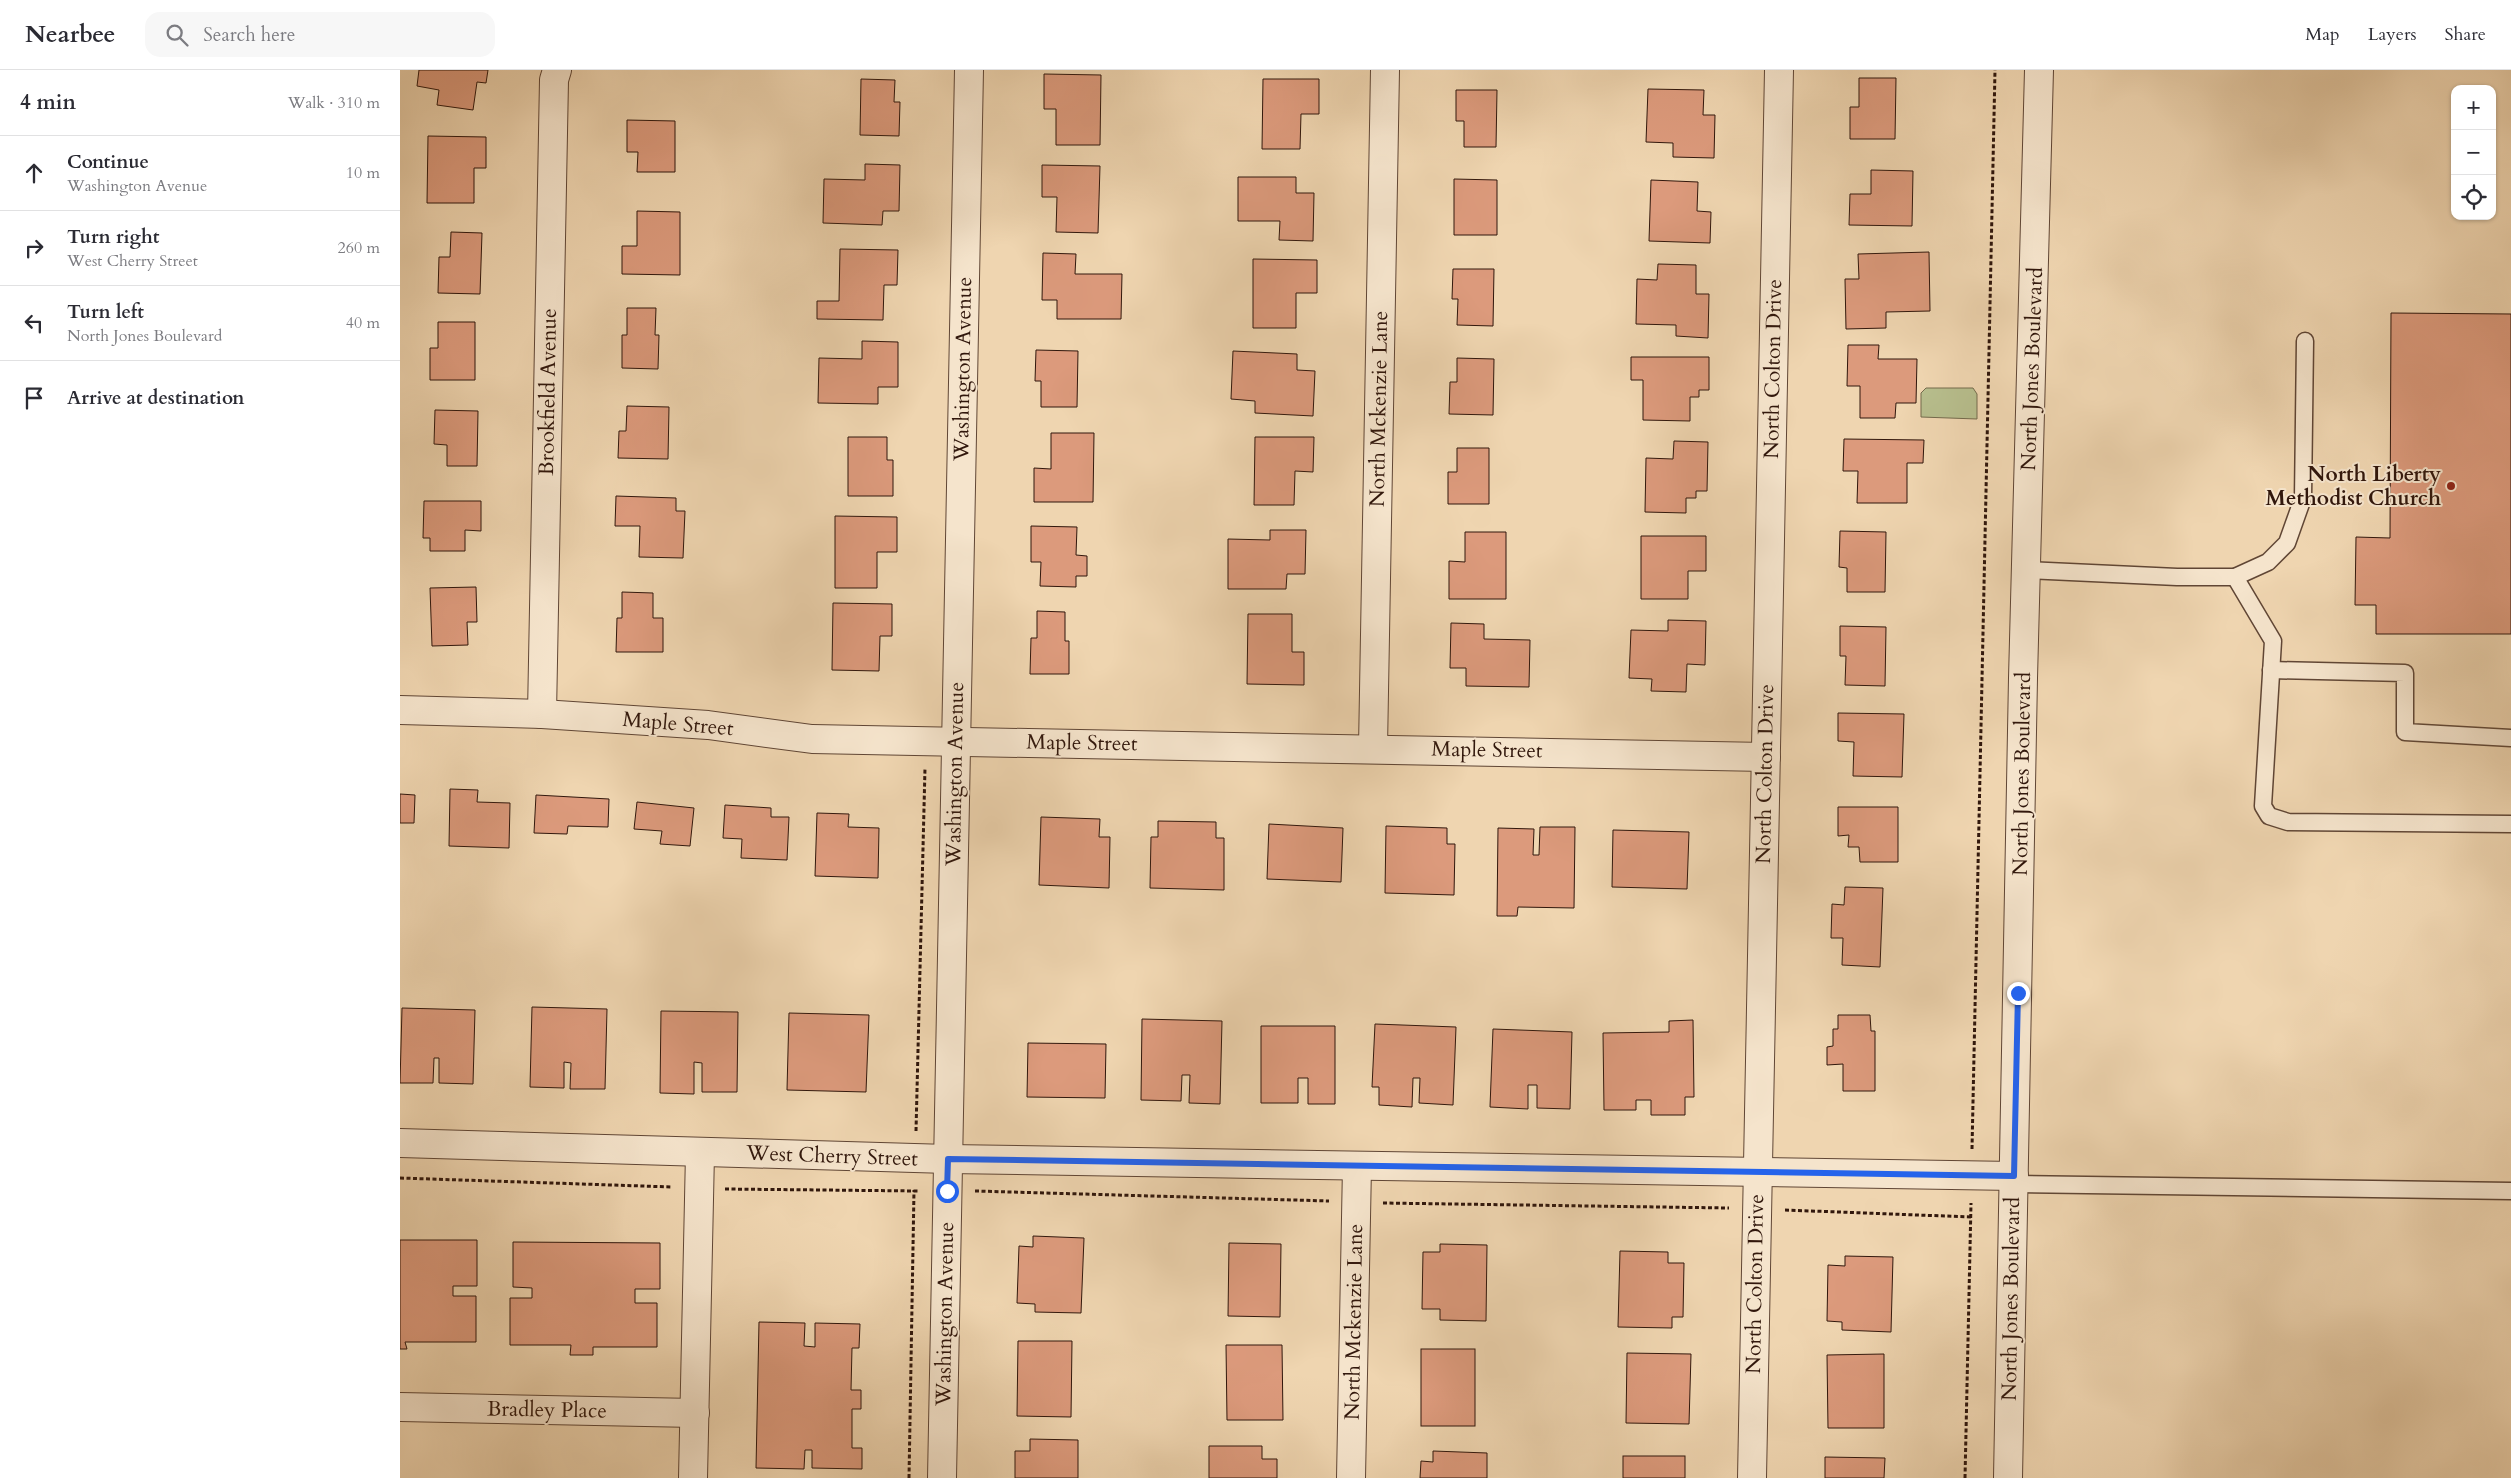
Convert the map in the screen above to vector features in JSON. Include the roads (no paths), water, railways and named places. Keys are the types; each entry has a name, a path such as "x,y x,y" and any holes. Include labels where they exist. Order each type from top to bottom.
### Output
{"street":[{"name":"Brookfield Avenue","path":"542,714 554,90 557,70"},
{"name":"Washington Avenue","path":"942,1478 969,70"},
{"name":"North Mckenzie Lane","path":"1373,748 1385,70"},
{"name":"North Colton Drive","path":"1752,1478 1779,70"},
{"name":"North Jones Boulevard","path":"2008,1478 2026,570 2039,70"},
{"name":"Maple Street","path":"400,710 542,714 708,725 812,739 1373,748 1766,757"},
{"name":"West Cherry Street","path":"400,1142 700,1153 948,1159 1971,1175 2014,1180"},
{"path":"693,1478 700,1153"},
{"name":"North Mckenzie Lane","path":"1351,1478 1357,1166"},
{"name":"Bradley Place","path":"400,1407 695,1412"}],"lane":[{"path":"2026,570 2177,578 2235,577 2268,562 2287,543 2303,498 2306,341"},
{"path":"2235,577 2273,641 2263,806 2269,816 2288,822 2511,824"},
{"path":"2271,670 2405,673 2405,732 2511,738"},
{"path":"2014,1180 2511,1190"}],"place":[{"name":"North Liberty Methodist Church","path":"2451,486"}]}
